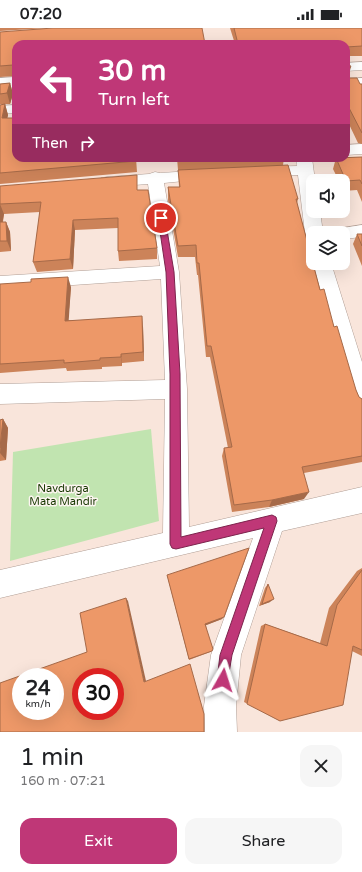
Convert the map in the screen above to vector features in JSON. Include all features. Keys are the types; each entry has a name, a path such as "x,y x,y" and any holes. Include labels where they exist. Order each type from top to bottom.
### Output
{"street":[{"path":"350,67 362,66"},
{"path":"0,82 12,81"},
{"path":"350,83 362,82"},
{"path":"0,89 12,88"},
{"path":"0,101 12,100"},
{"path":"0,110 12,109"},
{"path":"350,150 362,149"},
{"path":"242,173 305,164 313,226"},
{"path":"93,183 226,174"},
{"path":"155,178 170,272 176,389 176,544"},
{"path":"350,233 362,232"},
{"path":"325,270 353,334 362,399"},
{"path":"0,283 170,272"},
{"path":"0,394 176,389"},
{"path":"0,584 362,500"},
{"path":"221,732 220,706 226,655 272,521"}],"green space":[{"name":"Navdurga Mata Mandir","path":"151,429 159,521 10,561 13,452"}],"building":[{"path":"53,28 202,28 204,40 12,40 12,65 0,66 0,32"},
{"path":"234,28 362,28 362,46 350,47 350,40 237,40"},
{"path":"350,78 357,78 360,84 362,84 362,133 350,110"},
{"path":"10,83 7,93 0,94 0,84"},
{"path":"5,104 2,118 12,118 12,162 125,162 0,173 0,105"},
{"path":"350,157 362,157 362,184 360,180 350,181 350,174 343,174 338,162 350,162"},
{"path":"288,165 298,199 296,199 306,237 306,270 315,270 320,290 324,289 334,327 337,326 356,390 359,397 362,399 362,456 302,467 309,492 272,500 234,505 224,448 232,447 211,346 207,346 196,245 178,246 168,187 180,187 178,170"},
{"path":"137,175 137,190 148,190 157,248 118,251 118,218 73,220 70,259 33,262 41,202 0,204 0,186"},
{"path":"0,222 6,222 7,241 0,241"},
{"path":"357,234 362,234 362,246"},
{"path":"68,277 65,321 142,316 143,352 121,354 121,357 100,358 100,360 64,363 64,360 0,364 0,284 31,282 31,279"},
{"path":"3,419 0,448 0,420"},
{"path":"249,548 224,617 205,624 213,649 212,651 189,659 167,575"},
{"path":"362,570 362,650 353,646 343,705 280,721 247,704 265,624 327,646 337,605"},
{"path":"268,584 274,599 262,604"},
{"path":"126,598 144,682 190,664 204,714 204,732 0,732 0,683 12,679 12,720 64,720 64,668 42,668 87,652 80,613"}],"route":[{"path":"161,218 170,272 175,374 176,544 272,521 226,655 223,680"}]}
